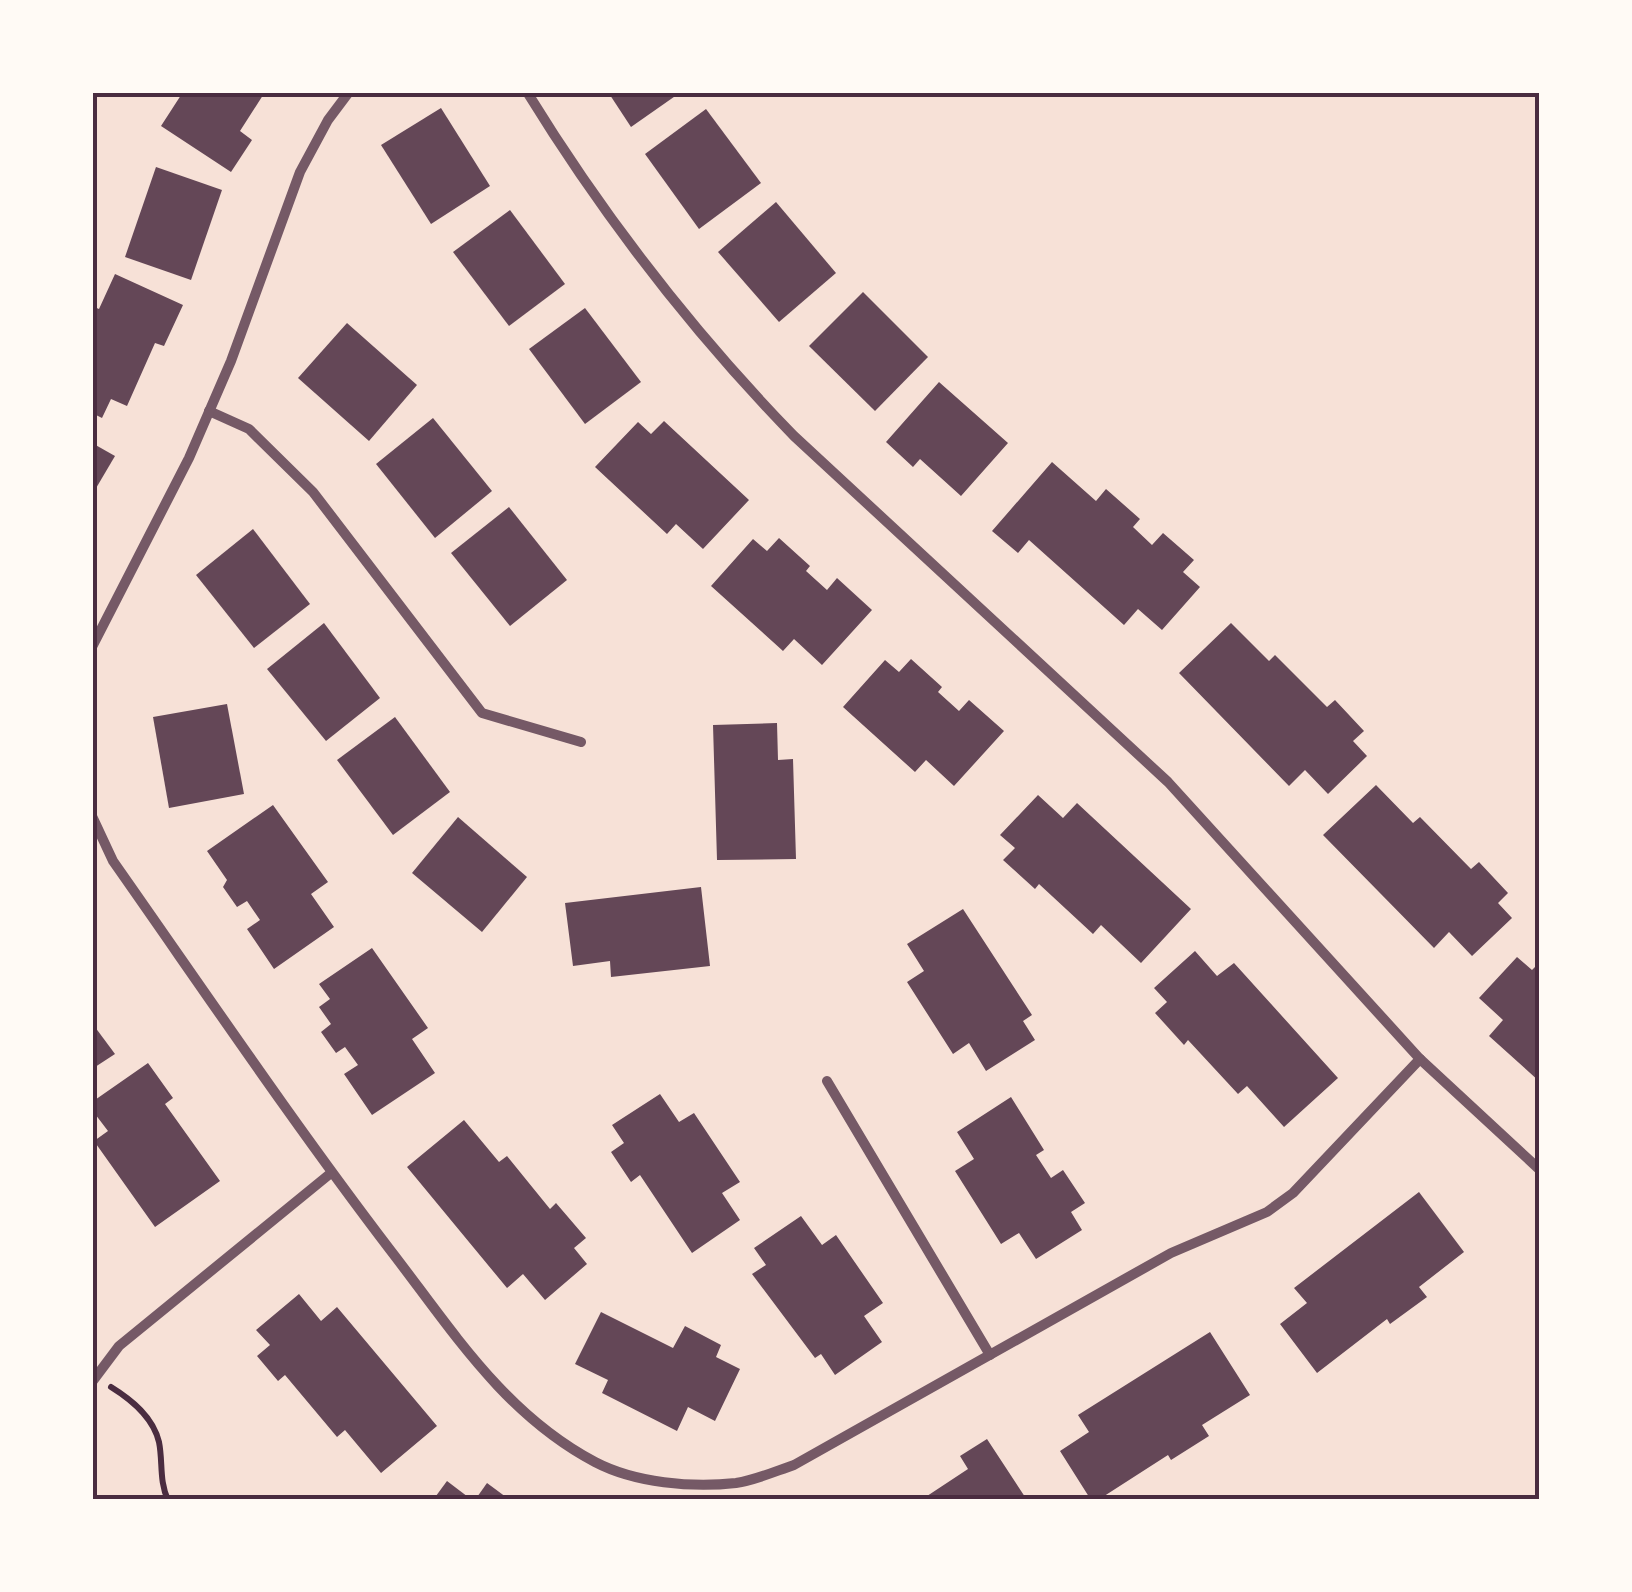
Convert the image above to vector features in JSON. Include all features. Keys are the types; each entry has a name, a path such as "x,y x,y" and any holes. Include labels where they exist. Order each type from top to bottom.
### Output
{"street":[{"path":"92,647 190,458 300,172 328,120 350,92"},
{"path":"526,92 610,220 682,314 738,378 794,436 1155,769 1420,1059 1540,1170"},
{"path":"210,411 249,429 313,492 482,713 582,742"},
{"path":"92,816 113,862 332,1173 495,1386 552,1436 598,1464 639,1476 694,1485 740,1482 794,1465 1170,1253 1266,1212 1293,1193 1420,1059"},
{"path":"827,1081 990,1355"},
{"path":"94,1380 119,1346 332,1173"}],"path":[{"path":"94,1380 136,1403 158,1438 168,1500"}],"building":[{"path":"183,92 265,92 240,131 252,140 231,172 161,126"},
{"path":"608,92 681,92 631,127"},
{"path":"441,108 490,186 431,224 381,145"},
{"path":"706,109 761,183 699,229 645,154"},
{"path":"156,167 222,190 191,280 125,257"},
{"path":"776,202 836,273 779,322 718,252"},
{"path":"510,210 565,284 509,326 453,252"},
{"path":"115,274 183,305 164,346 155,343 127,406 111,399 102,418 92,413 92,306 99,309"},
{"path":"863,292 928,357 875,411 809,346"},
{"path":"585,308 641,382 585,424 529,349"},
{"path":"347,323 417,385 369,441 298,378"},
{"path":"939,382 1008,443 961,496 920,459 913,467 886,442"},
{"path":"433,418 492,491 435,538 376,464"},
{"path":"664,421 749,500 703,549 676,524 667,534 595,467 638,422 651,434"},
{"path":"92,443 115,456 92,495"},
{"path":"1052,462 1096,501 1106,489 1140,519 1133,527 1152,545 1163,533 1194,560 1183,572 1200,587 1162,630 1138,609 1124,625 1029,540 1018,553 992,531"},
{"path":"509,507 567,580 510,626 451,553"},
{"path":"253,529 310,604 254,648 196,575"},
{"path":"779,538 810,566 806,571 827,590 837,578 872,610 822,665 794,639 783,651 711,586 753,539 767,551"},
{"path":"324,623 380,698 326,741 267,669"},
{"path":"1231,623 1269,661 1275,655 1327,707 1335,700 1364,731 1353,741 1367,756 1328,794 1305,770 1289,786 1179,673"},
{"path":"911,659 942,687 938,692 959,711 969,700 1004,731 954,786 926,760 915,772 843,707 885,660 899,672"},
{"path":"227,704 244,794 169,808 153,717"},
{"path":"395,717 450,792 393,835 337,760"},
{"path":"777,723 778,760 793,759 796,859 717,860 713,725"},
{"path":"1376,785 1413,823 1420,817 1471,869 1479,862 1508,893 1498,903 1512,918 1472,956 1449,932 1434,948 1323,835"},
{"path":"1038,795 1063,818 1077,803 1191,909 1141,963 1101,925 1093,934 1039,884 1035,889 1003,860 1015,848 1000,835"},
{"path":"273,805 328,882 311,894 334,927 274,969 247,929 260,920 247,901 237,907 223,887 227,880 207,851"},
{"path":"458,817 527,877 482,932 412,873"},
{"path":"701,887 710,966 611,977 610,961 573,966 565,903"},
{"path":"963,909 1032,1015 1023,1021 1035,1040 986,1071 969,1043 953,1054 907,982 924,971 907,944"},
{"path":"372,948 428,1028 412,1039 435,1073 372,1115 344,1074 358,1065 345,1047 336,1053 321,1032 331,1024 319,1007 330,999 319,984"},
{"path":"1195,951 1217,976 1234,963 1338,1078 1284,1127 1247,1086 1238,1094 1188,1040 1184,1045 1155,1013 1167,1002 1154,988"},
{"path":"1517,957 1532,970 1540,962 1540,1082 1489,1036 1503,1020 1479,998"},
{"path":"92,1023 115,1054 92,1069"},
{"path":"148,1063 173,1098 165,1104 220,1181 155,1227 94,1141 108,1131 92,1110 92,1102"},
{"path":"660,1094 679,1122 694,1113 740,1182 722,1193 740,1220 692,1253 640,1175 631,1182 611,1152 624,1143 612,1125"},
{"path":"1011,1097 1044,1150 1036,1155 1051,1178 1063,1170 1085,1203 1071,1212 1082,1230 1036,1259 1019,1233 1001,1244 955,1171 974,1159 957,1132"},
{"path":"464,1120 499,1162 507,1156 550,1209 556,1203 586,1238 574,1248 587,1264 545,1300 523,1274 507,1288 407,1167"},
{"path":"1419,1192 1464,1252 1419,1287 1427,1297 1390,1324 1387,1319 1317,1373 1280,1324 1307,1303 1294,1288"},
{"path":"801,1216 822,1245 836,1235 883,1303 864,1316 882,1342 835,1375 821,1354 815,1358 752,1274 766,1265 754,1248"},
{"path":"299,1294 321,1321 337,1307 437,1426 381,1473 345,1430 337,1437 285,1375 278,1381 257,1356 270,1345 256,1330"},
{"path":"601,1312 673,1348 685,1326 721,1345 716,1357 740,1369 715,1421 688,1407 677,1431 602,1393 608,1380 575,1364"},
{"path":"1210,1332 1250,1395 1202,1425 1209,1436 1171,1460 1168,1455 1098,1500 1091,1500 1060,1451 1089,1432 1078,1415"},
{"path":"987,1439 1027,1500 921,1500 968,1469 960,1456"},
{"path":"447,1481 472,1500 433,1500"},
{"path":"487,1483 510,1500 475,1500"}]}
